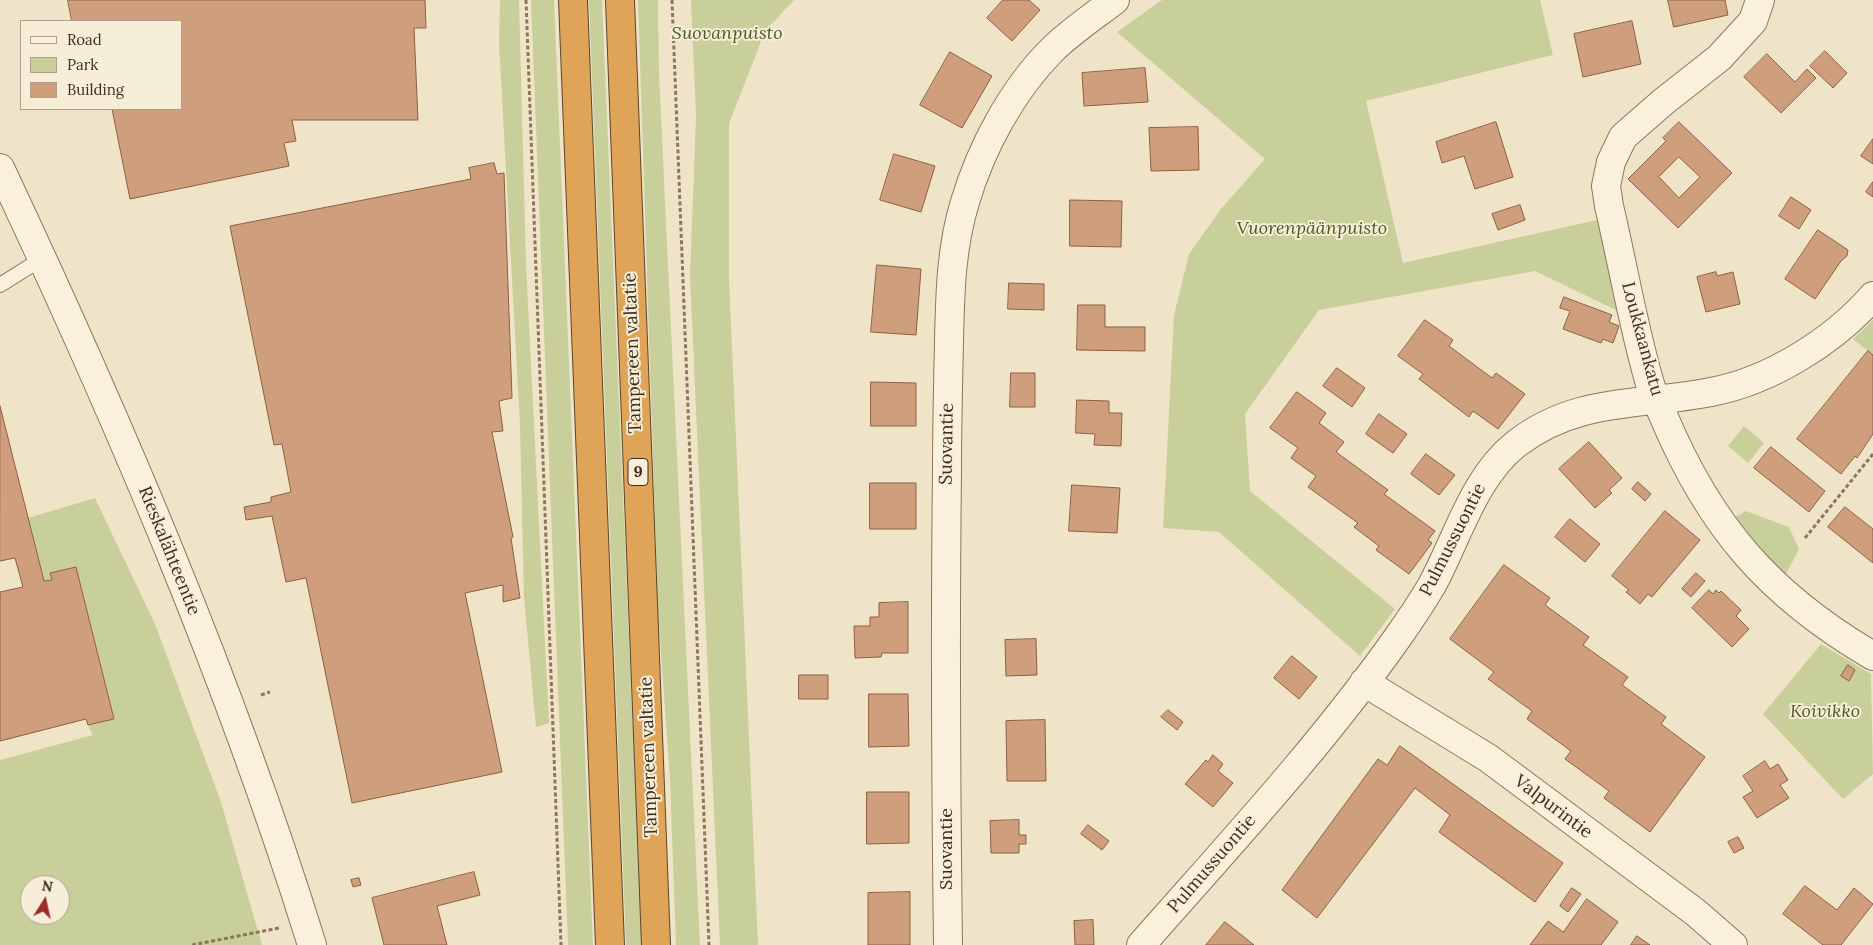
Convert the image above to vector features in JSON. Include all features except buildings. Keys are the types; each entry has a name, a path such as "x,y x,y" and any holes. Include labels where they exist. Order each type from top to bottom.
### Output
{"highway":[{"path":"573,0 610,945"},
{"name":"Tampereen valtatie","path":"620,0 656,945"}],"street":[{"name":"Suovantie","path":"948,945 945,655 947,420 951,280 956,239 965,201 982,158 1013,100 1031,74 1052,50 1115,0"},
{"name":"Loukkaankatu","path":"1760,0 1753,21 1719,58 1663,102 1624,137 1611,162 1606,186 1609,206 1650,385 1694,483 1724,529 1777,588 1841,638 1873,656"},
{"name":"Rieskalähteentie","path":"0,168 43,258 165,538 210,652 282,850 308,933"},
{"name":"Pulmussuontie","path":"1141,945 1270,798 1399,636 1431,587 1487,474 1499,459 1534,430 1556,418 1593,408 1713,392 1791,362 1831,335 1873,296"},
{"name":"Valpurintie","path":"1364,682 1488,758 1695,912 1733,945"}],"lane":[{"path":"0,285 43,258"}],"path":[{"path":"526,0 561,945"},
{"path":"672,0 709,945"},
{"path":"1805,538 1873,454"},
{"path":"261,695 270,692"},
{"path":"192,945 308,933"}],"green space":[{"path":"500,0 519,0 526,264 549,723 536,727 524,598 520,425 499,43"},
{"path":"531,0 554,0 593,945 568,945"},
{"path":"589,0 602,0 642,945 626,945"},
{"path":"638,0 658,0 659,73 700,945 676,945 670,779 658,613"},
{"name":"Suovanpuisto","path":"691,0 794,0 765,31 729,124 729,278 758,945 720,945 690,276 696,117"},
{"name":"Vuorenpäänpuisto","path":"1162,0 1540,0 1553,55 1366,101 1403,263 1602,219 1620,312 1535,271 1319,310 1245,414 1250,491 1395,609 1360,656 1219,532 1163,528 1174,315 1189,254 1221,209 1265,159 1117,32"},
{"path":"1873,320 1873,355 1853,339"},
{"path":"1744,426 1764,443 1748,463 1728,446"},
{"path":"95,498 155,624 221,802 262,945 0,945 0,760 93,735 88,725 114,719 76,567 51,573 52,580 44,581 28,518"},
{"path":"1746,511 1789,527 1799,549 1785,576 1755,546 1733,518"},
{"name":"Koivikko","path":"1821,644 1871,674 1873,774 1843,799 1763,714"}]}
